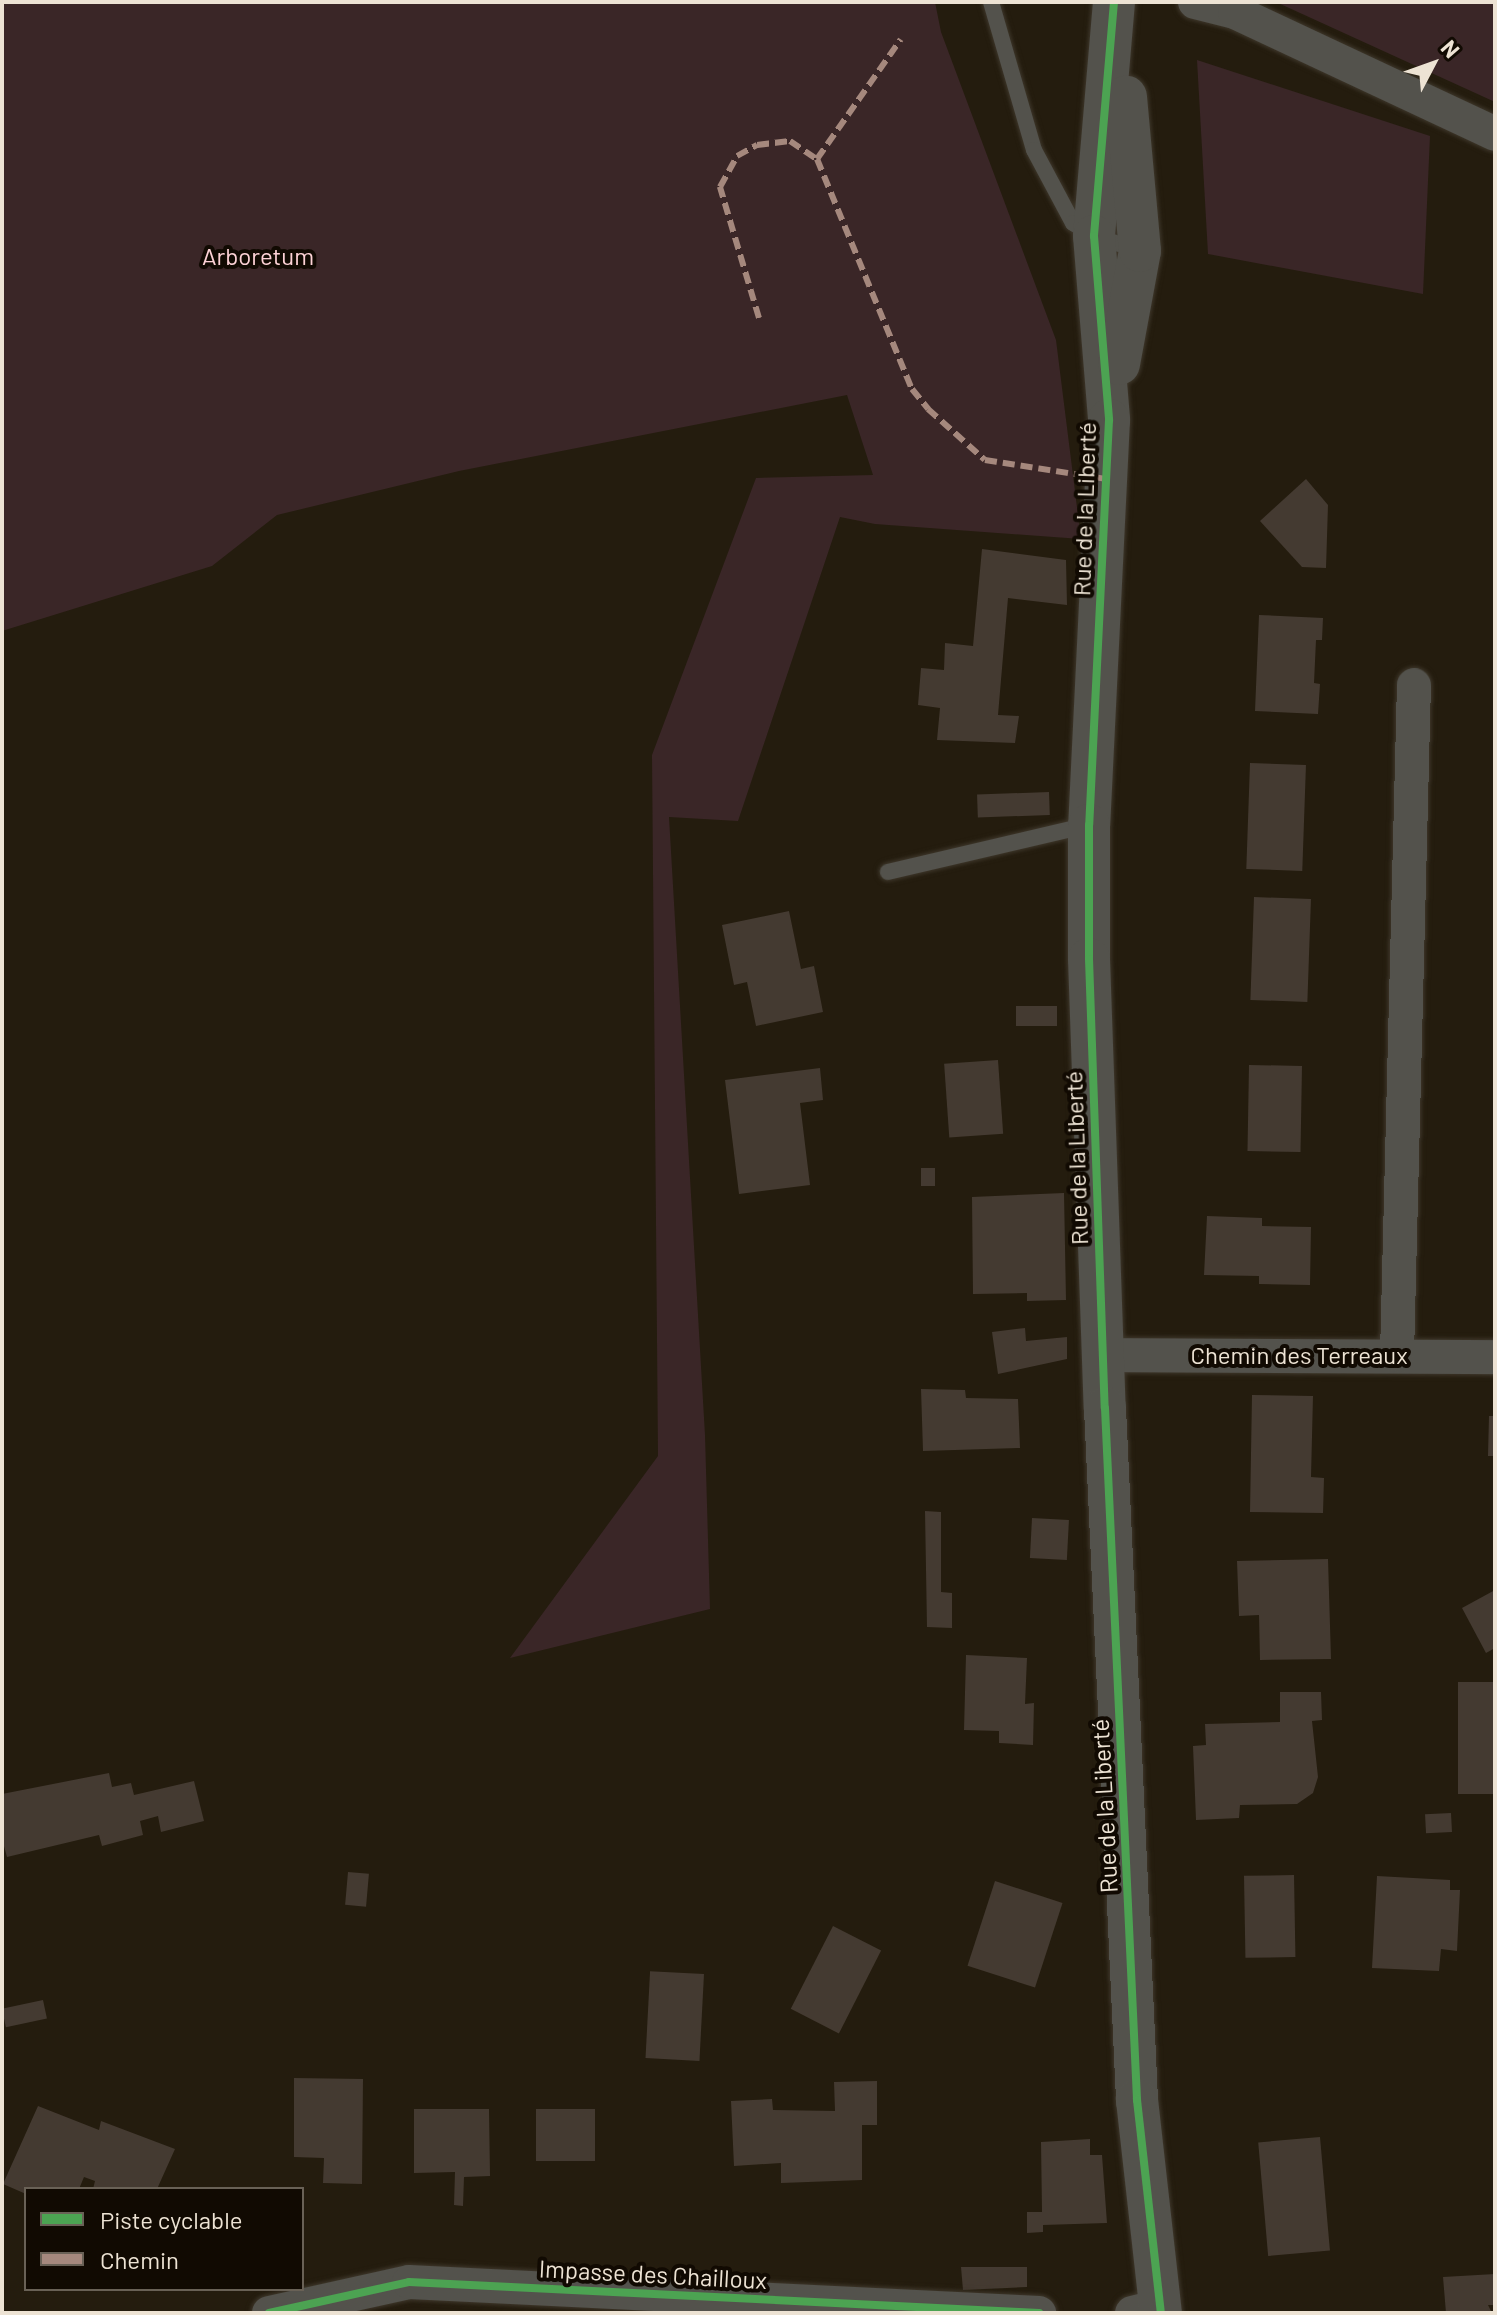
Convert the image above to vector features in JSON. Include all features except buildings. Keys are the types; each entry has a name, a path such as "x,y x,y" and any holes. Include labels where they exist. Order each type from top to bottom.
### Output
{"street":[{"name":"Rue de la Liberté","path":"1116,2 1094,236 1109,420 1089,825 1089,959 1103,1355 1137,2100 1151,2311"},
{"name":"Rue de la Liberté","path":"1109,420 1140,251 1116,2"},
{"path":"1195,2 1235,12 1495,134"},
{"path":"1397,1355 1414,685"},
{"name":"Chemin des Terreaux","path":"1103,1355 1495,1357"},
{"name":"Impasse des Chailloux","path":"269,2313 409,2282 1039,2313"}],"lane":[{"path":"991,2 1034,150 1073,223 1094,236 1140,251"},
{"path":"888,872 1089,825"}],"green space":[{"name":"Arboretum","path":"2,2 935,2 941,32 1056,340 1081,539 875,524 840,517 738,821 669,817 705,1435 710,1609 510,1658 658,1456 652,755 756,478 873,475 847,395 459,471 277,515 212,566 2,631"},
{"path":"1276,2 1495,2 1495,102"},
{"path":"1197,60 1430,136 1423,294 1208,254"}],"marked path":[{"path":"817,159 901,39"},
{"path":"759,318 720,187 737,156 757,145 790,141 817,159 912,389 928,409 985,460 1106,479"}],"cycle path":[{"path":"1114,2 1094,236 1109,420 1089,825 1089,959 1105,1408 1137,2100 1161,2313"},
{"path":"269,2313 409,2282 1039,2313"}]}
